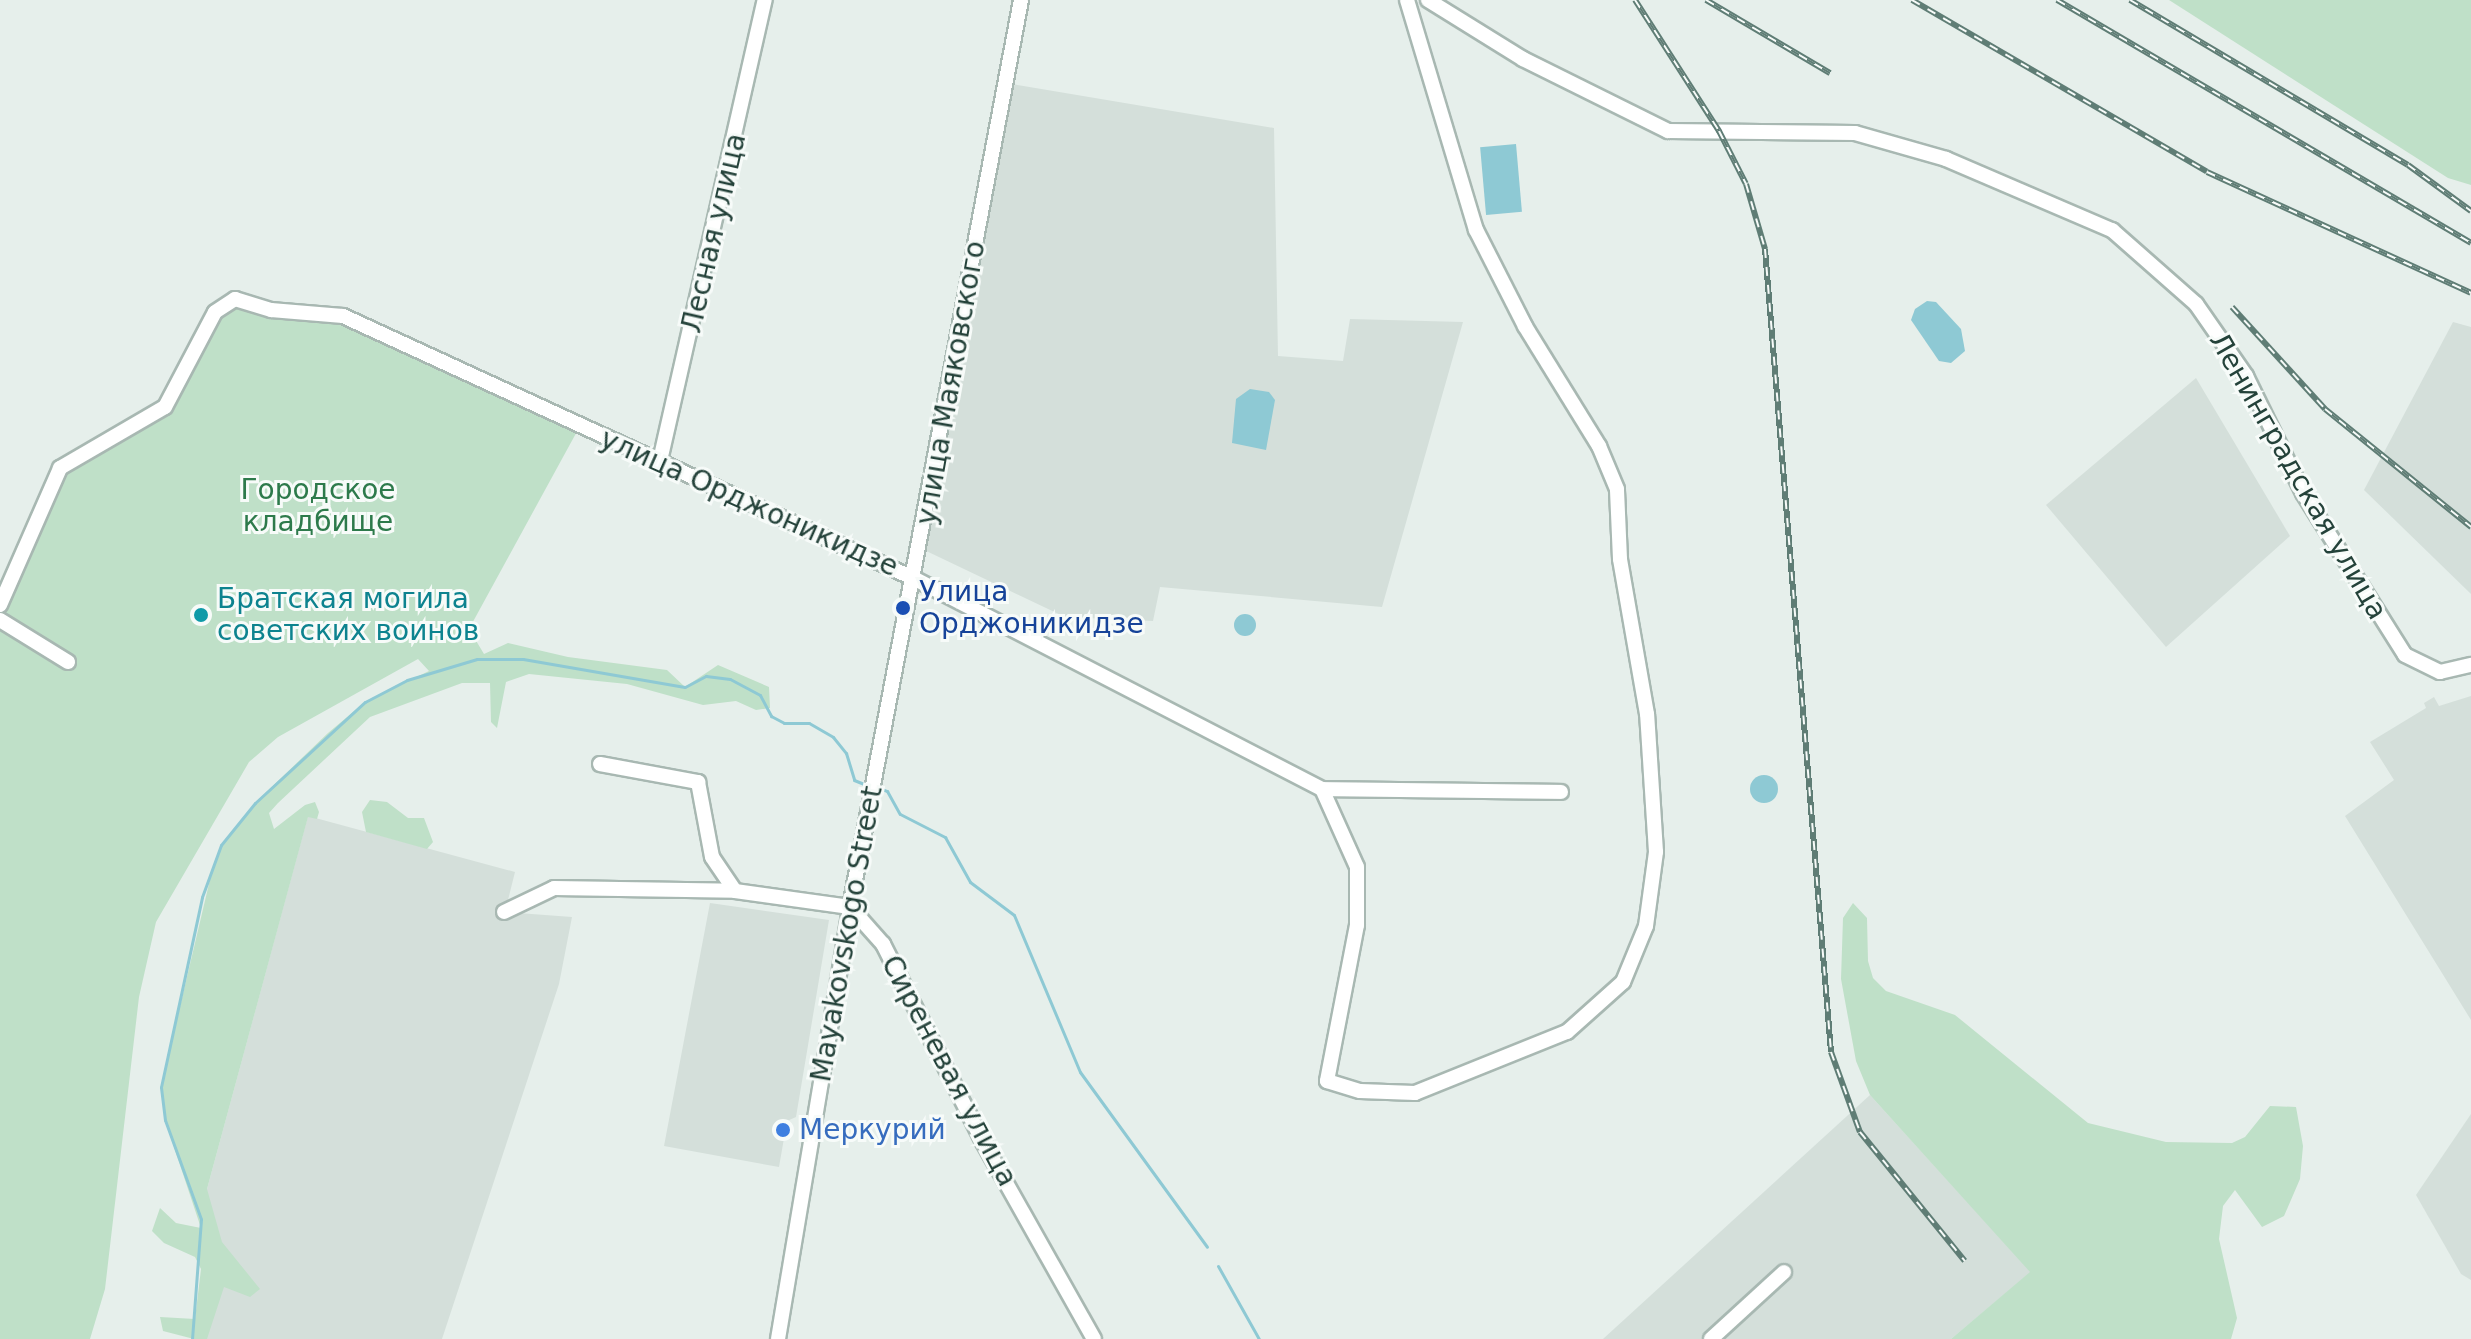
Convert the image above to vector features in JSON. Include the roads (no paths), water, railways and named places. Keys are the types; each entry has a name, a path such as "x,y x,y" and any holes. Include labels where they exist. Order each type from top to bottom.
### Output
{"street":[{"name":"Лесная улица","path":"659,465 765,0"},
{"name":"улица Маяковского","path":"876,766 915,579 1021,0"},
{"path":"1407,0 1476,230 1525,326 1599,446 1617,489 1620,559 1647,714 1656,852 1646,926 1623,982 1567,1032 1527,1052 1402,1094 1360,1091 1327,1081 1357,925 1357,867 1322,789 1561,792"},
{"name":"Ленинградская улица","path":"1428,0 1523,59 1668,131 1855,133 1946,159 2112,230 2196,304 2246,376 2303,493 2405,655 2440,672 2471,665"},
{"name":"улица Орджоникидзе","path":"0,605 60,468 165,407 224,304 235,299 271,310 343,316 659,465 915,579 1322,789"},
{"path":"0,620 68,662"},
{"path":"600,764 691,779 702,788 712,857 735,891"},
{"name":"Mayakovskogo Street","path":"778,1339 876,766"},
{"path":"504,912 554,888 735,891 850,907"},
{"name":"Сиреневая улица","path":"850,907 883,944 983,1142 1094,1339"},
{"path":"1711,1339 1784,1272"}],"water":[{"path":"1516,144 1522,212 1486,215 1480,147"},
{"path":"1927,301 1936,302 1961,329 1965,351 1951,363 1939,361 1911,320 1915,309"},
{"path":"1250,389 1269,392 1275,400 1266,450 1232,443 1236,399"},
{"path":"1241,614 1249,614 1256,625 1249,636 1241,636 1234,629 1234,621"},
{"path":"1764,775 1774,779 1778,789 1774,799 1764,803 1754,799 1750,789 1754,779"}],"waterway":[{"path":"192,1339 201,1219 165,1120 161,1087 202,897 221,845 255,803 365,702 407,680 477,659 523,659 685,687 706,676 730,679 760,695 771,716 784,723 809,723 833,737 846,753 854,780 869,786"},
{"path":"876,787 887,791 900,814 945,837 970,882 1014,915 1080,1072 1207,1247"},
{"path":"1218,1266 1259,1339"}],"railway":[{"path":"1635,0 1719,131 1746,184 1765,249 1831,1052 1860,1132 1965,1261"},
{"path":"1706,0 1830,73"},
{"path":"1912,0 2207,172 2471,293"},
{"path":"2057,0 2471,243"},
{"path":"2130,0 2408,165 2471,211"},
{"path":"2232,307 2325,409 2471,527"}],"place":[{"name":"Улица Орджоникидзе","path":"903,608"},
{"name":"Братская могила советских воинов","path":"201,615"},
{"name":"Меркурий","path":"783,1130"}],"park label":[{"name":"Городское кладбище","path":"318,506"}]}
